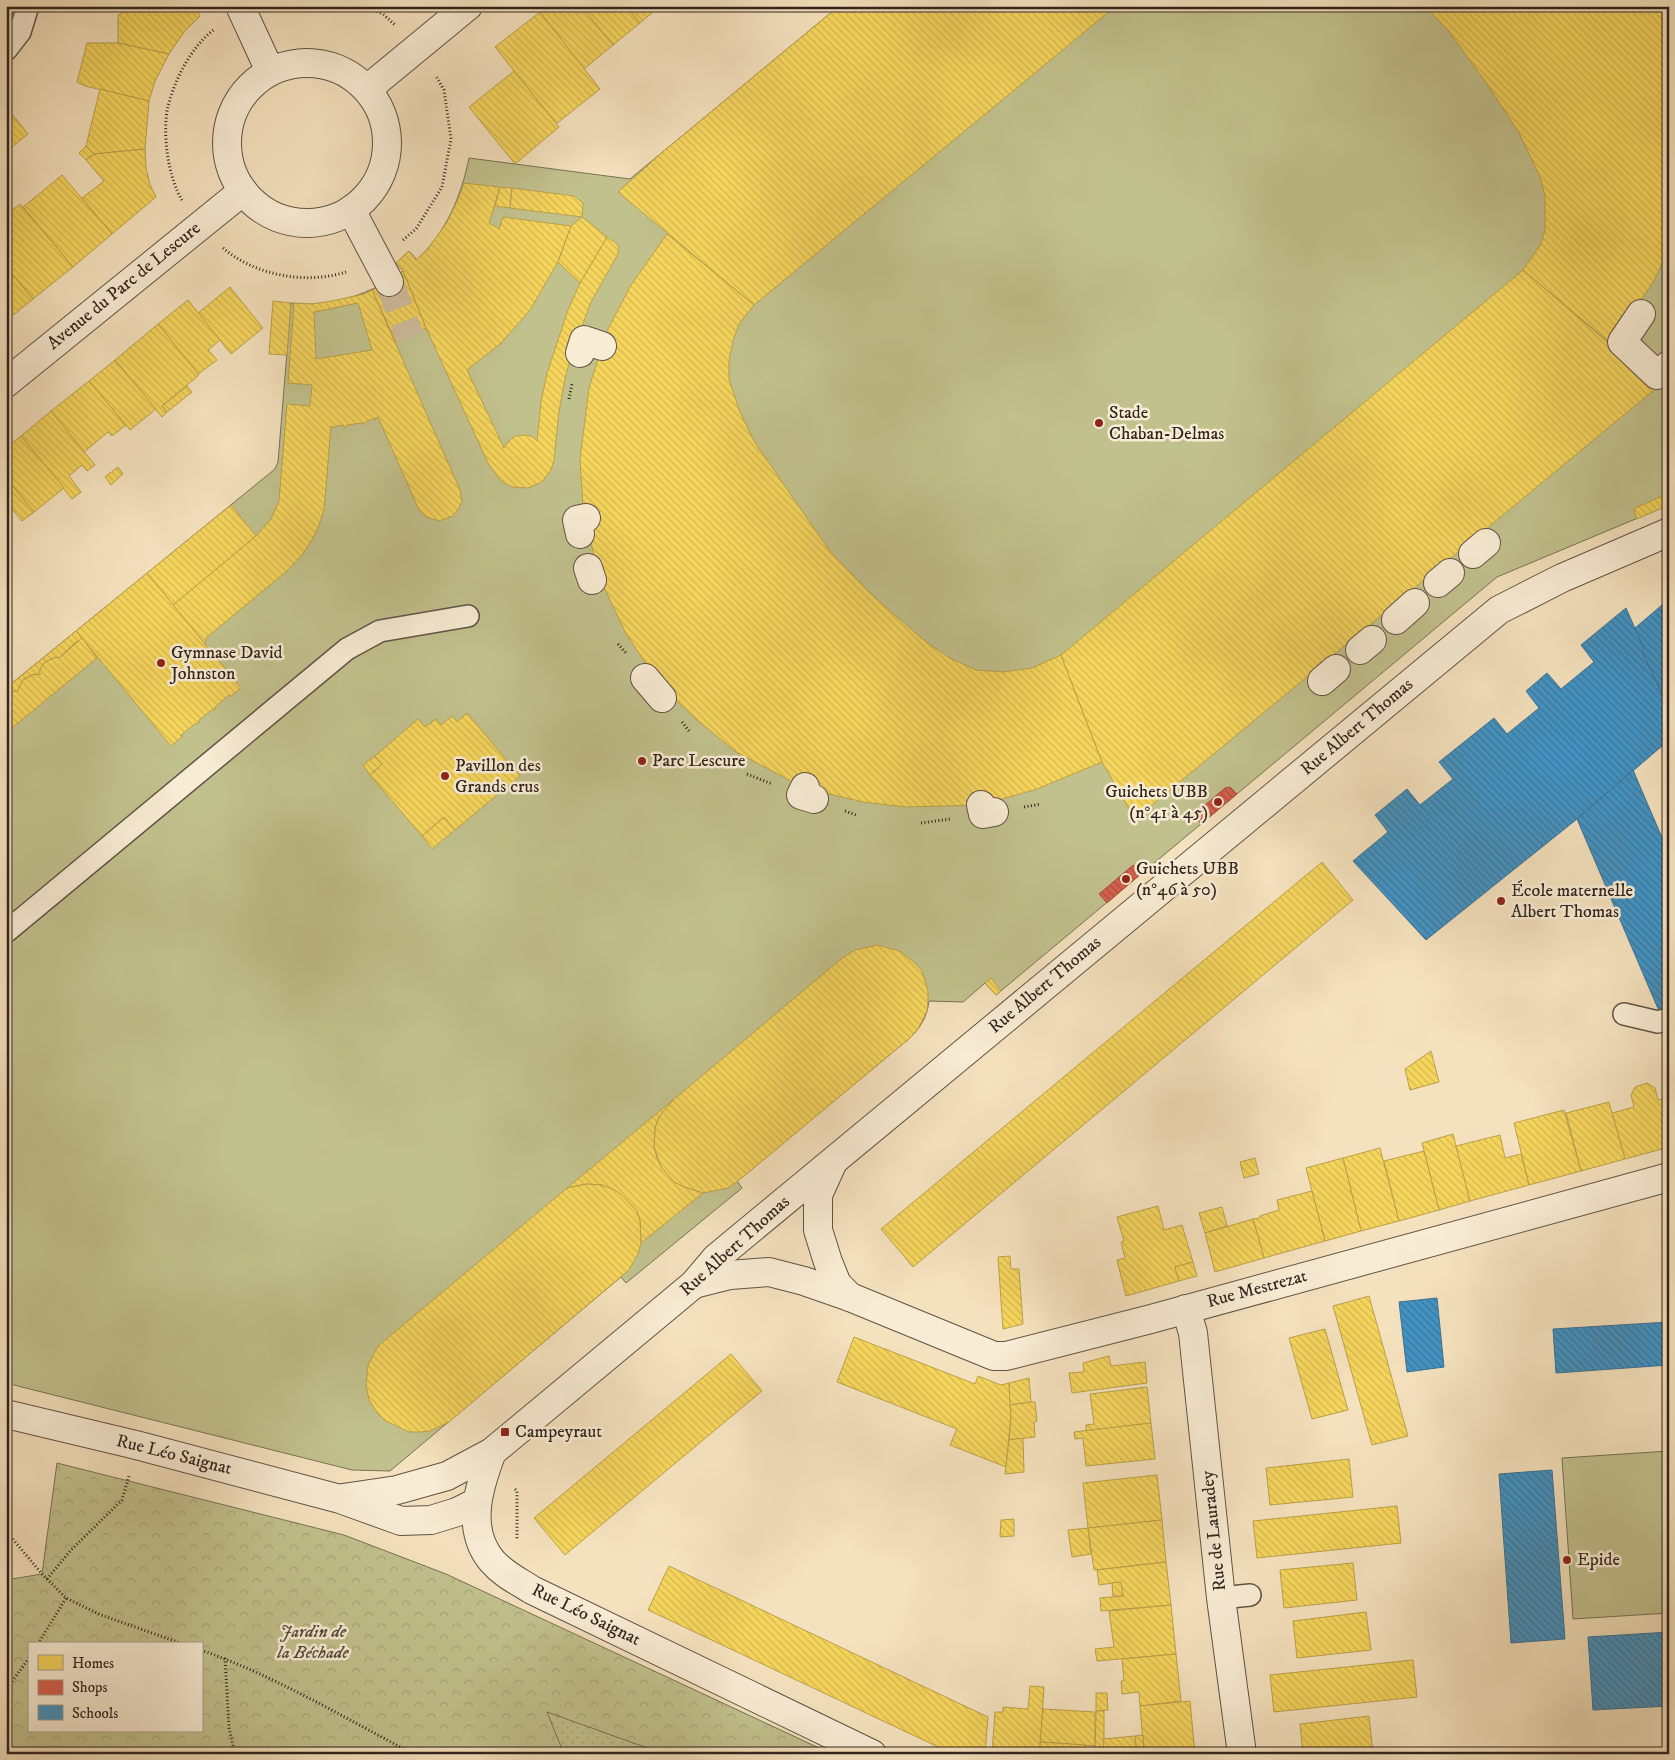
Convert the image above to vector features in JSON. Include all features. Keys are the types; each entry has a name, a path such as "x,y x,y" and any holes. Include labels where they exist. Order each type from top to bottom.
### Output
{"street":[{"path":"240,6 270,71"},
{"path":"368,90 468,6"},
{"path":"296,63 322,64 348,73 368,90 382,114 388,141 384,168 371,192 350,210 329,220 305,223 282,218 260,208 243,191 230,166 227,139 233,112 248,88 270,71 296,63"},
{"name":"Avenue du Parc de Lescure","path":"6,383 243,191"},
{"path":"350,210 383,271"},
{"path":"1641,314 1618,340 1657,375 1669,365"},
{"name":"Rue Albert Thomas","path":"477,1502 482,1478 492,1452 694,1284 716,1258 833,1160 1499,610 1562,578 1669,532"},
{"path":"833,1160 818,1195 818,1230 837,1284 850,1298"},
{"name":"Rue Mestrezat","path":"694,1284 730,1275 769,1272 804,1281 850,1298 994,1356 1017,1354 1669,1177"},
{"name":"Rue de Lauradey","path":"1186,1309 1193,1333 1221,1598 1242,1754"},
{"name":"Rue Léo Saignat","path":"6,1414 136,1445 340,1499 401,1521 431,1520 457,1512 477,1502 476,1524 481,1544 492,1561 506,1574 541,1594 872,1754"},
{"name":"Rue Léo Saignat","path":"340,1499 397,1490 447,1476 492,1452"}],"lane":[{"path":"6,50 20,32 28,6"},
{"path":"6,932 347,649 380,631 468,616"},
{"path":"1624,1014 1658,1022 1669,1019"},
{"path":"1221,1598 1250,1595"}],"path":[{"path":"207,34 182,68 168,108 166,150 176,190 198,226 235,259 282,276 331,277 383,271 416,229 442,187 451,138 444,90 420,46 382,14 364,6"},
{"path":"747,774 802,793"},
{"path":"921,823 982,812"},
{"path":"48,1579 71,1550 122,1500 136,1445"},
{"path":"6,1531 66,1598 101,1615 177,1642"},
{"path":"39,1642 66,1598"},
{"path":"202,1650 225,1658 285,1686 404,1749 408,1754"},
{"path":"225,1658 230,1728 235,1754"},
{"path":"6,1690 28,1659"},
{"path":"6,1731 9,1754"}],"green space":[{"name":"Parc Lescure","path":"839,6 1669,6 1669,505 1497,577 996,995 985,983 963,1002 929,1001 923,1021 910,1038 737,1181 742,1188 626,1283 621,1277 390,1471 352,1470 6,1383 6,688 275,469 278,462 291,303 320,304 365,292 403,271 396,263 409,251 417,260 436,238 451,213 462,186 469,158 630,179"},
{"path":"1669,1451 1669,1613 1573,1619 1562,1458"},
{"name":"Jardin de la Béchade","path":"57,1463 344,1535 446,1574 832,1754 6,1754 6,1580 42,1574"},
{"path":"547,1712 664,1754 564,1754"}],"building: Homes":[{"path":"136,6 196,6 200,16 184,32 169,54 118,43 118,15"},
{"path":"547,6 581,6 613,45 584,69 540,12"},
{"path":"581,6 626,6 640,23 613,45"},
{"path":"626,6 660,6 640,23"},
{"path":"839,6 1116,6 754,305 618,192 659,155"},
{"path":"1425,6 1669,6 1669,248 1655,279 1625,324 1609,342 1523,270 1541,244 1545,230 1545,196 1540,177 1519,133 1487,84 1447,29"},
{"path":"540,12 600,89 556,124 495,47"},
{"path":"87,43 118,43 169,54 155,81 149,101 85,86 77,82"},
{"path":"514,71 559,127 515,164 469,107"},
{"path":"100,89 149,101 145,149 94,154 86,146"},
{"path":"9,110 28,134 6,152 6,112"},
{"path":"86,146 94,154 86,160 79,153"},
{"path":"145,149 146,168 150,185 156,197 112,234 82,198 104,181 86,160 94,154"},
{"path":"62,175 112,234 73,267 23,207"},
{"path":"464,183 500,187 489,223 499,229 503,217 571,226 558,262 530,310 501,343 467,370 504,448 515,436 527,435 537,441 541,402 547,373 568,310 580,283 607,237 617,244 619,248 617,256 591,302 573,351 566,374 559,411 554,460 551,470 542,482 528,488 513,487 506,484 500,480 488,463 426,328 403,271 396,263 409,251 416,260 427,250 447,222"},
{"path":"500,187 512,188 510,208 495,206"},
{"path":"512,188 574,196 583,203 582,217 510,208"},
{"path":"20,204 73,267 33,299 6,267 6,215"},
{"path":"582,217 607,237 580,283 558,262 571,226"},
{"path":"667,234 754,305 739,324 733,341 729,361 729,380 740,412 754,441 829,550 868,591 926,642 950,658 976,670 1003,672 1032,668 1061,655 1102,762 1037,789 981,805 906,807 863,802 817,791 793,782 736,752 696,719 669,693 652,673 625,632 602,583 589,537 583,506 580,459 589,388 607,331 631,285"},
{"path":"6,267 33,299 6,321"},
{"path":"1523,270 1659,386 1135,819 1102,762 1061,655"},
{"path":"403,271 426,328 396,342 372,290 389,282"},
{"path":"230,287 263,328 231,354 198,313"},
{"path":"372,290 460,490 462,501 459,508 453,516 439,521 426,517 419,510 378,417 375,418 376,420 372,419 362,424 347,425 344,428 344,425 336,426 336,428 331,426 324,510 318,528 310,543 287,571 206,638 205,644 173,605 256,536 271,519 279,501 287,404 310,406 312,385 288,383 294,303 312,304 364,294","holes":["358,303 372,350 316,359 314,312"]},
{"path":"188,300 220,340 208,350 217,360 198,374 158,324"},
{"path":"273,301 291,303 287,355 269,354"},
{"path":"158,324 199,375 162,406 167,412 162,417 115,360"},
{"path":"115,360 156,409 130,430 89,381"},
{"path":"89,381 126,425 112,436 108,432 84,452 51,411"},
{"path":"187,386 192,392 167,412 162,406"},
{"path":"51,411 95,465 87,471 82,465 69,476 81,492 72,499 21,436"},
{"path":"21,436 64,488 34,512 6,478 6,448"},
{"path":"118,467 123,474 111,485 105,477"},
{"path":"6,478 34,512 22,521 13,510 6,515"},
{"path":"1669,493 1669,505 1637,519 1634,511 1635,508"},
{"path":"231,505 256,536 173,605 147,573"},
{"name":"Gymnase David Johnston","path":"147,573 241,688 230,697 229,695 215,707 216,709 213,709 198,721 200,722 181,735 183,736 171,746 76,631"},
{"path":"76,631 82,638 78,642 59,658 56,657 44,663 39,672 41,674 32,675 23,680 17,692 6,695 6,688"},
{"path":"82,638 97,658 6,733 6,695 17,692 23,680 32,675 41,674 39,672 44,663 56,657 59,658"},
{"name":"Pavillon des Grands crus","path":"467,713 520,776 455,830 444,817 422,836 370,775 382,764 375,756 418,719 425,727 436,719 441,725 452,716 457,722"},
{"path":"375,756 382,764 370,775 363,765"},
{"path":"444,817 455,830 432,849 422,836"},
{"path":"1322,862 1353,900 913,1267 881,1229"},
{"path":"877,945 900,951 922,971 928,991 928,1001 927,1011 918,1029 910,1038 728,1188 703,1193 674,1182 661,1167 654,1147 655,1128 664,1109 841,959 855,950"},
{"path":"991,978 1001,991 996,995 985,983"},
{"path":"1431,1051 1439,1082 1410,1090 1405,1069"},
{"path":"1647,1083 1655,1088 1658,1100 1669,1097 1669,1147 1625,1159 1612,1113 1634,1107 1631,1095 1635,1087"},
{"path":"673,1100 659,1117 655,1128 654,1147 657,1158 661,1167 674,1182 703,1193 641,1243 640,1221 637,1211 622,1195 602,1185 587,1184 567,1188"},
{"path":"1609,1102 1625,1159 1581,1171 1566,1113"},
{"path":"1564,1110 1581,1171 1529,1185 1514,1123"},
{"path":"1453,1134 1470,1201 1439,1210 1422,1143"},
{"path":"1500,1135 1505,1158 1521,1154 1529,1185 1470,1201 1456,1146"},
{"path":"1380,1148 1399,1221 1361,1231 1343,1158"},
{"path":"1424,1151 1439,1210 1399,1221 1384,1161"},
{"path":"1255,1158 1259,1174 1244,1178 1240,1162"},
{"path":"1343,1158 1361,1231 1325,1241 1306,1168"},
{"path":"587,1184 602,1185 613,1189 622,1195 637,1211 640,1221 641,1243 638,1254 629,1270 449,1422 430,1431 409,1432 386,1421 378,1414 369,1400 366,1385 368,1365 378,1346 567,1188"},
{"path":"1312,1191 1325,1241 1264,1258 1253,1219 1279,1210 1277,1200"},
{"path":"1158,1206 1164,1230 1182,1225 1193,1262 1175,1267 1179,1281 1126,1296 1117,1260 1125,1258 1121,1242 1124,1241 1117,1217"},
{"path":"1222,1207 1227,1226 1205,1233 1199,1213"},
{"path":"1253,1219 1264,1258 1215,1272 1205,1233"},
{"path":"1010,1256 1011,1269 1019,1269 1023,1324 1003,1329 998,1257"},
{"path":"1193,1262 1197,1276 1179,1281 1175,1267"},
{"path":"1369,1296 1408,1436 1372,1445 1333,1306"},
{"path":"1325,1329 1348,1410 1312,1419 1289,1338"},
{"path":"854,1337 975,1384 978,1376 1001,1385 1009,1383 1011,1416 1006,1467 950,1445 957,1429 837,1382"},
{"path":"731,1354 762,1391 565,1555 534,1518"},
{"path":"1109,1356 1111,1366 1145,1362 1147,1383 1072,1393 1069,1373 1084,1372 1083,1363"},
{"path":"1029,1378 1031,1402 1010,1405 1009,1383"},
{"path":"1147,1387 1151,1423 1086,1431 1086,1425 1094,1424 1090,1394"},
{"path":"1035,1402 1037,1421 1034,1422 1035,1437 1009,1440 1010,1405"},
{"path":"1151,1423 1155,1459 1086,1466 1083,1438 1075,1439 1074,1432"},
{"path":"1023,1438 1024,1472 1005,1474 1009,1440"},
{"path":"1349,1459 1353,1497 1270,1505 1266,1468"},
{"path":"1157,1475 1162,1520 1088,1528 1083,1483"},
{"path":"1397,1506 1401,1543 1257,1558 1253,1521"},
{"path":"1014,1519 1014,1536 1000,1537 1001,1520"},
{"path":"1162,1520 1166,1562 1094,1570 1088,1528"},
{"path":"1088,1528 1091,1554 1072,1557 1068,1530"},
{"path":"1166,1562 1171,1605 1101,1611 1100,1598 1123,1596 1121,1582 1099,1585 1097,1570"},
{"path":"1353,1563 1357,1600 1284,1608 1280,1570"},
{"path":"669,1566 988,1717 985,1754 953,1754 648,1610"},
{"path":"1121,1582 1123,1596 1113,1596 1112,1583"},
{"path":"1171,1605 1176,1654 1097,1661 1095,1649 1114,1647 1109,1611"},
{"path":"1366,1612 1371,1650 1297,1658 1293,1621"},
{"path":"1176,1654 1181,1701 1140,1706 1139,1692 1122,1694 1121,1681 1124,1681 1122,1659"},
{"path":"1413,1660 1417,1697 1274,1712 1270,1675"},
{"path":"1030,1686 1044,1687 1040,1754 992,1754 995,1712 1003,1712 1003,1707 1028,1709"},
{"path":"1096,1693 1107,1693 1108,1710 1096,1711"},
{"path":"1190,1701 1195,1754 1144,1754 1140,1706"},
{"path":"1043,1709 1095,1712 1095,1746 1040,1742"},
{"path":"1096,1711 1104,1711 1104,1750 1136,1748 1135,1736 1143,1735 1144,1754 1095,1754"},
{"path":"1369,1716 1373,1753 1303,1754 1300,1724"},
{"path":"1135,1736 1136,1748 1104,1750 1103,1739"},
{"path":"1040,1742 1086,1745 1086,1754 1040,1754"}],"building: Shops":[{"name":"Guichets UBB (n°41 à 45)","path":"1230,787 1237,794 1201,824 1195,817 1197,812 1225,788"},
{"name":"Guichets UBB (n°46 à 50)","path":"1135,865 1143,872 1107,903 1099,894"}],"building: Schools":[{"path":"1669,599 1669,709 1642,651 1644,649 1635,628"},
{"path":"1626,608 1644,649 1642,651 1669,709 1669,740 1577,819 1426,940 1353,861 1388,832 1375,815 1407,789 1420,805 1453,779 1439,762 1494,718 1507,734 1539,708 1526,691 1547,673 1561,689 1594,662 1581,645"},
{"path":"1633,770 1669,854 1669,1008 1659,1011 1577,819"},
{"path":"1437,1298 1444,1367 1407,1372 1399,1302"},
{"path":"1669,1322 1669,1365 1556,1373 1553,1329"},
{"path":"1552,1470 1565,1639 1511,1643 1499,1474"},
{"path":"1669,1632 1669,1706 1593,1710 1588,1637"}],"tunnel":[{"path":"389,282 410,337"}],"place":[{"name":"Stade Chaban-Delmas","path":"1099,423"},
{"name":"Gymnase David Johnston","path":"161,663"},
{"name":"Parc Lescure","path":"642,761"},
{"name":"Pavillon des Grands crus","path":"445,776"},
{"name":"Guichets UBB (n°41 à 45)","path":"1218,802"},
{"name":"Guichets UBB (n°46 à 50)","path":"1126,879"},
{"name":"École maternelle Albert Thomas","path":"1501,901"},
{"name":"Campeyraut","path":"505,1432"},
{"name":"Epide","path":"1567,1560"}]}
